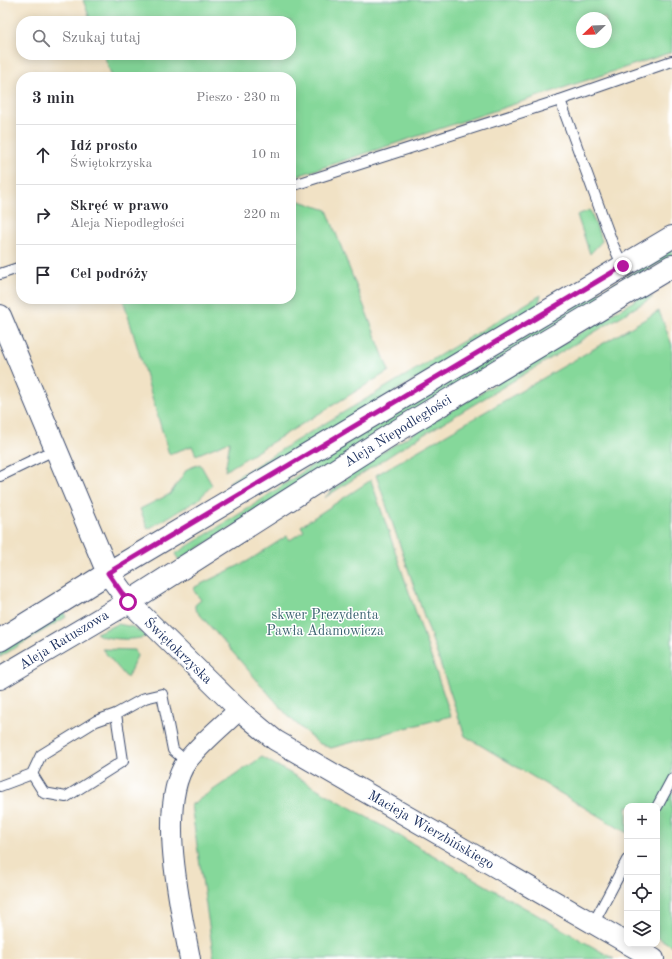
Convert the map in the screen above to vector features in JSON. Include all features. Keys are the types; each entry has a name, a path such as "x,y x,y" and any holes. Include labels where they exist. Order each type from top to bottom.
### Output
{"street":[{"name":"Aleja Niepodległości","path":"108,573 672,237"},
{"name":"Aleja Niepodległości","path":"128,602 392,434 672,266"},
{"name":"Świętokrzyska","path":"0,316 108,573 128,602 239,710"},
{"path":"0,640 108,573"},
{"name":"Aleja Ratuszowa","path":"0,678 128,602"},
{"path":"190,959 176,878 172,841 177,784 187,762 211,736 239,710"},
{"name":"Macieja Wierzbińskiego","path":"239,710 275,740 624,942"},
{"name":"Macieja Wierzbińskiego","path":"633,947 654,959"}],"lane":[{"path":"296,184 560,100 672,61"},
{"path":"560,100 613,245 623,266"},
{"path":"0,274 16,269"},
{"path":"0,476 56,449"},
{"path":"0,786 32,774 41,755 96,721 116,714 145,698 162,694 173,750 187,762"},
{"path":"32,774 44,793 66,797 123,761 116,714"},
{"path":"659,803 672,780"},
{"path":"593,924 624,866"}],"green space":[{"path":"83,0 672,0 672,52 296,176 296,72 110,72 106,60 296,60 296,16 89,16"},
{"path":"296,200 327,210 389,371 225,471 230,441 196,455 192,446 169,454 124,304 296,304"},
{"path":"590,210 602,241 590,254 577,215"},
{"path":"672,249 672,255 179,560 175,554 396,413"},
{"path":"541,295 539,303 533,309 238,485 229,482 302,437"},
{"path":"642,296 653,297 408,444 324,498 361,465"},
{"path":"659,311 672,345 672,946 660,939 660,803 624,803 624,831 465,736 376,475"},
{"path":"200,464 212,485 198,500 148,529 140,509 170,494 187,469"},
{"name":"skwer Prezydenta Pawła Adamowicza","path":"371,480 451,716 331,748 318,743 289,717 195,609 195,605 201,600 194,591 195,587 248,561 287,536 290,540 304,531 301,526"},
{"path":"63,611 66,617 0,657 0,652"},
{"path":"118,624 133,627 147,636 136,639 121,639 106,637 96,633"},
{"path":"102,649 135,650 137,656 127,678"},
{"path":"262,757 614,959 214,959 191,805"}],"route":[{"path":"128,602 108,573 235,499 623,266"}]}
